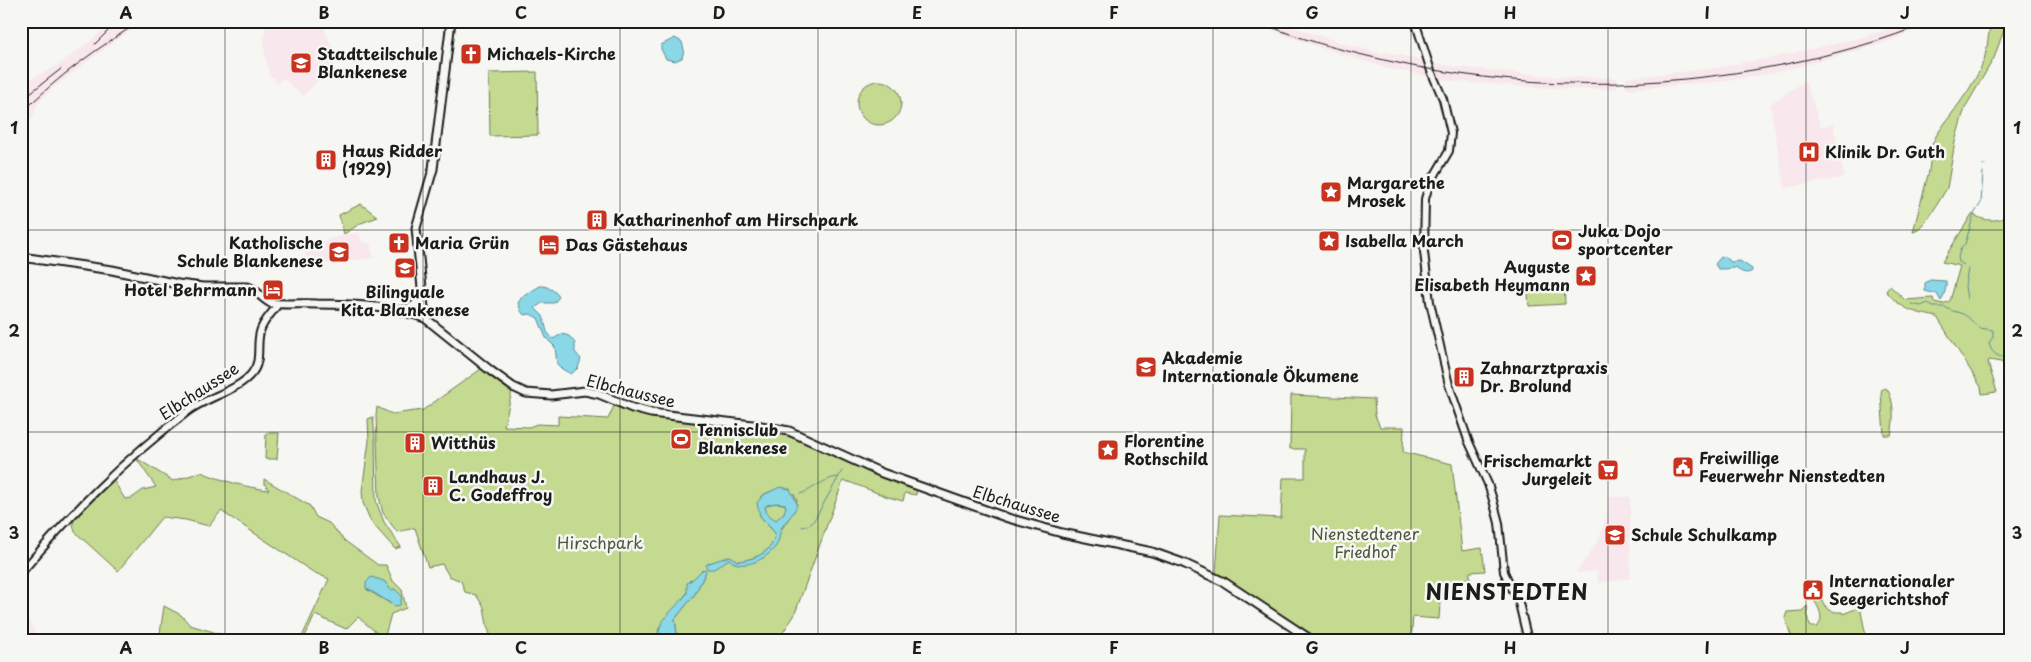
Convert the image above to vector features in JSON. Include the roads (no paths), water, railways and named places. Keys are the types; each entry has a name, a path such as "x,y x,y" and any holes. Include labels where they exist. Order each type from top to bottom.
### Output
{"main road":[{"path":"425,318 415,236 433,169 451,21"},
{"path":"21,257 112,270 178,284 203,287 248,287 269,302 278,304"},
{"path":"402,312 415,305 423,293"},
{"name":"Elbchaussee","path":"278,304 334,304 402,312 425,318 491,371 513,387 526,393 551,396 586,391 651,413 770,427 789,431 876,471 1008,518 1152,552 1183,562 1217,578 1313,641"}],"street":[{"path":"1415,21 1432,76 1443,99 1451,133 1449,151 1430,182 1426,195 1423,243 1425,276 1446,377 1468,440 1488,484 1499,523 1504,572 1517,598 1528,641"},
{"name":"Elbchaussee","path":"21,573 79,507 136,452 190,410 238,384 251,374 258,363 258,340 261,327 278,304"}],"water":[{"path":"675,38 682,42 684,50 682,58 675,61 666,59 661,45"},
{"path":"1721,257 1726,257 1731,262 1740,261 1752,269 1752,271 1748,273 1743,272 1736,267 1718,269 1715,264"},
{"path":"1930,280 1946,281 1941,301 1937,294 1925,291 1925,283"},
{"path":"540,286 551,289 559,297 554,303 542,303 535,308 543,316 547,332 553,339 562,334 569,336 575,343 575,352 581,359 578,368 571,374 557,364 555,347 546,338 538,318 530,314 524,315 518,303 522,297"},
{"path":"780,487 790,489 797,504 793,514 782,527 776,546 767,555 754,562 741,564 734,563 729,559 714,569 707,569 706,565 709,563 730,556 737,561 756,557 771,545 775,533 760,516 757,503 763,495","holes":["785,504 784,513 776,520 767,514 765,507 767,505"]},
{"path":"705,569 706,572 695,594 675,619 676,641 661,641 659,635 662,622 687,593 687,583"},
{"path":"371,577 384,581 391,590 395,589 402,596 400,605 395,606 366,588 366,583"}],"waterway":[{"path":"1964,265 1959,262 1958,257 1960,250 1965,244 1974,214 1981,203 1983,172"},
{"path":"1967,299 1965,286 1968,269"},
{"path":"1911,304 1921,306 1928,303 1933,307 1945,307 1966,315 1979,328 1993,330 1993,337 1989,343 1990,347 1998,356 2008,359 2005,379 2010,384"},
{"path":"802,527 811,524 842,471"},
{"path":"800,494 838,477"}],"tram line":[{"path":"95,44 118,21"},
{"path":"21,114 34,100 78,63 141,21"},
{"path":"1257,21 1304,39 1336,48 1434,70 1534,82 1584,83 1635,83 1736,73 1823,56 1895,35 1931,21"},
{"path":"21,100 61,69"}],"place":[{"name":"Michaels-Kirche","path":"471,54"},
{"name":"Stadtteilschule Blankenese","path":"301,63"},
{"name":"Klinik Dr. Guth","path":"1809,152"},
{"name":"Haus Ridder (1929)","path":"326,160"},
{"name":"Margarethe Mrosek","path":"1331,192"},
{"name":"Katharinenhof am Hirschpark","path":"597,220"},
{"name":"Juka Dojo sportcenter","path":"1562,240"},
{"name":"Isabella March","path":"1329,241"},
{"name":"Maria Grün","path":"399,243"},
{"name":"Das Gästehaus","path":"549,245"},
{"name":"Katholische Schule Blankenese","path":"339,252"},
{"name":"Bilinguale Kita Blankenese","path":"405,268"},
{"name":"Auguste Elisabeth Heymann","path":"1586,276"},
{"name":"Hotel Behrmann","path":"273,290"},
{"name":"Akademie Internationale Ökumene","path":"1146,367"},
{"name":"Zahnarztpraxis Dr. Brolund","path":"1464,377"},
{"name":"Tennisclub Blankenese","path":"681,439"},
{"name":"Witthüs","path":"415,443"},
{"name":"Florentine Rothschild","path":"1108,450"},
{"name":"Freiwillige Feuerwehr Nienstedten","path":"1683,467"},
{"name":"Frischemarkt Jurgeleit","path":"1608,470"},
{"name":"Landhaus J. C. Godeffroy","path":"433,486"},
{"name":"Schule Schulkamp","path":"1615,535"},
{"name":"Internationaler Seegerichtshof","path":"1813,590"}],"district":[{"name":"NIENSTEDTEN","path":"1507,593"}],"park label":[{"name":"Hirschpark","path":"600,543"},
{"name":"Nienstedtener Friedhof","path":"1365,543"}]}
